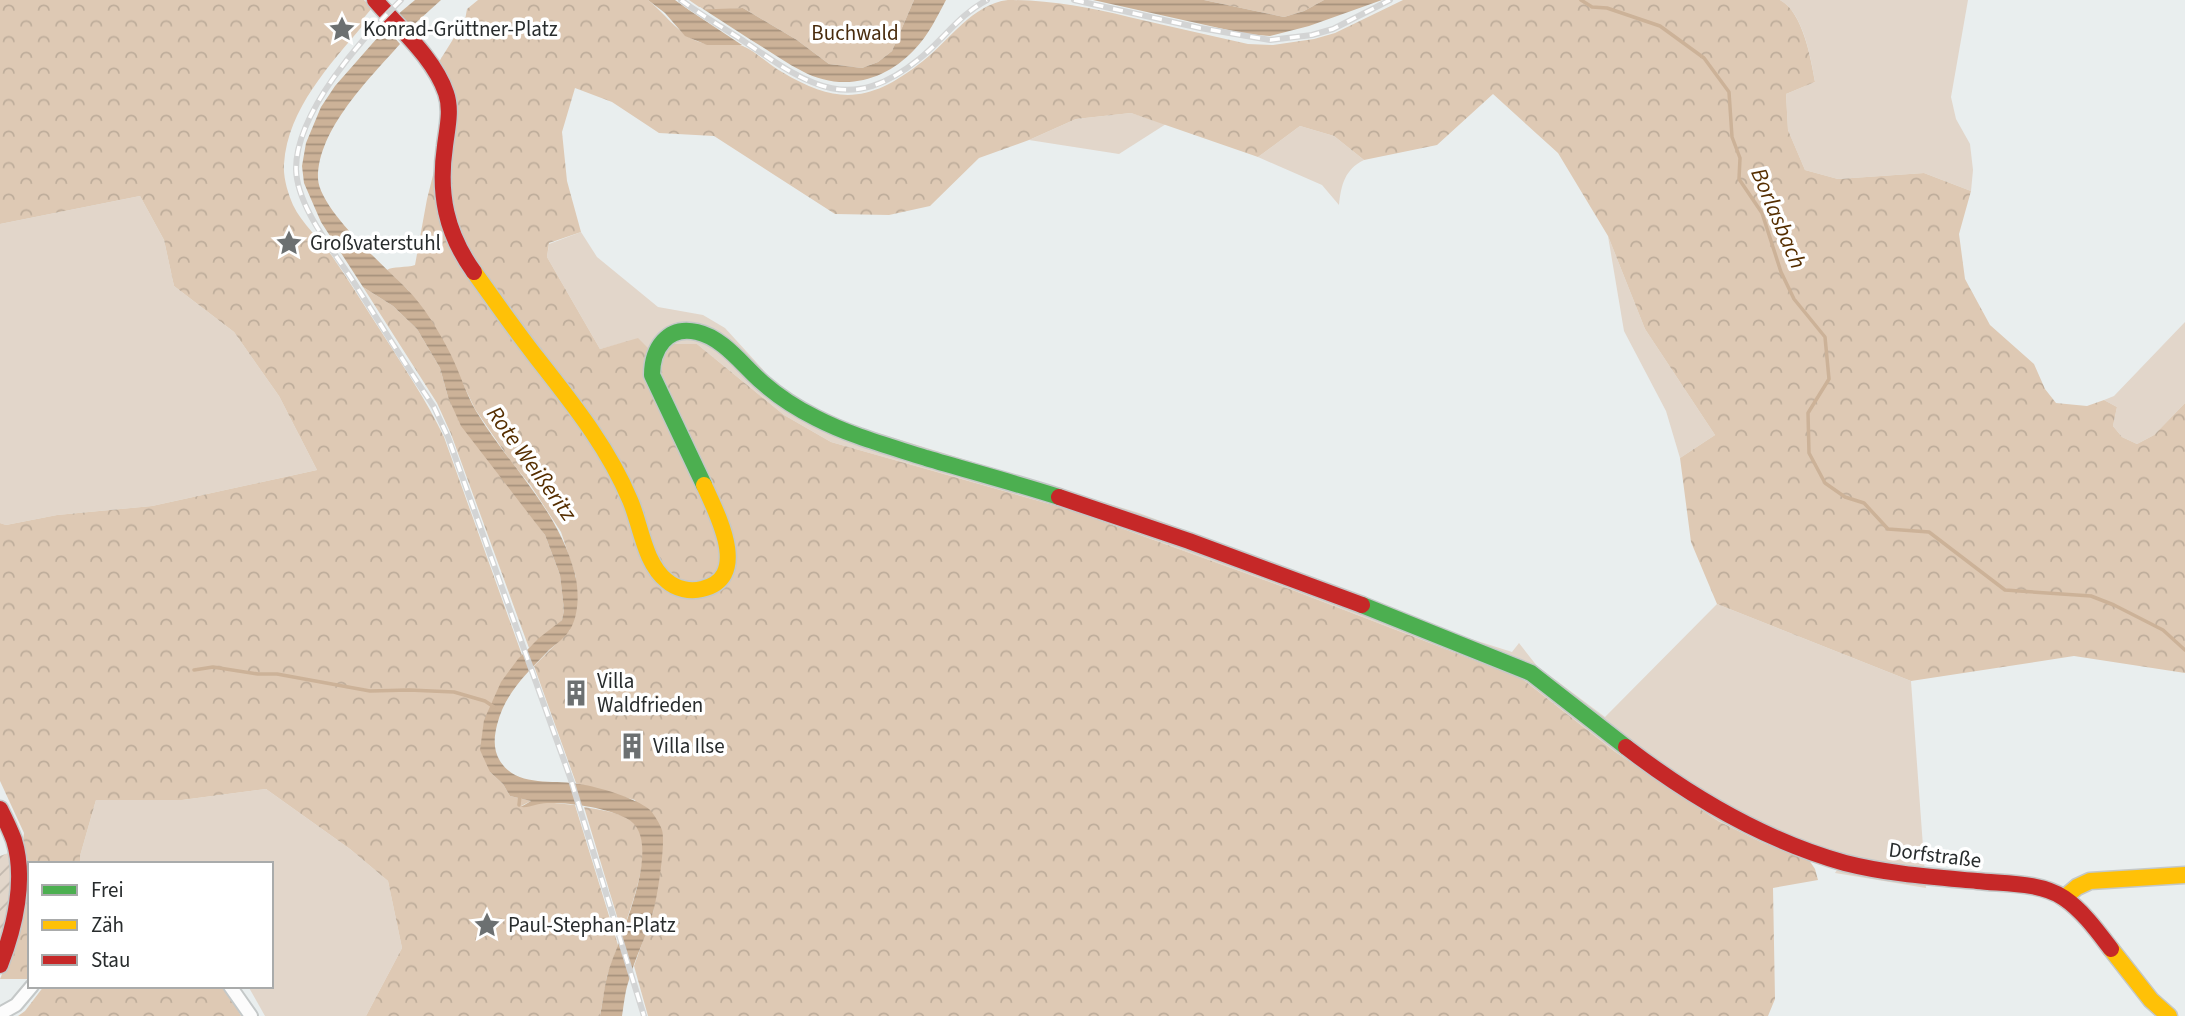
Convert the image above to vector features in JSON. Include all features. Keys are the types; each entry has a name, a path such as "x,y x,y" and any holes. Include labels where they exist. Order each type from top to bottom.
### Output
{"street":[{"name":"Dorfstraße","path":"374,0 436,75 446,92 449,122 442,190 443,209 451,233 463,255 524,341 606,449 636,511 654,565 671,585 694,592 708,588 721,579 729,562 719,519 652,375 652,355 659,343 682,329 692,329 723,346 761,382 791,405 827,424 890,447 1083,505 1179,538 1531,673 1639,757 1690,791 1762,833 1846,863 1900,874 2035,887 2064,898 2095,928 2151,1000 2169,1016"},
{"path":"0,808 16,849 18,881 7,949 0,965"},
{"path":"2064,898 2077,887 2091,881 2185,875"},
{"path":"0,1014 16,1005 30,988"},
{"path":"230,988 251,1016"}],"shaded area":[{"path":"415,0 441,0 409,29 397,15"},
{"path":"648,0 675,0 689,10 743,8 797,40 829,64 862,68 878,62 892,51 914,0 946,0 924,39 902,61 876,76 847,82 832,81 802,71 751,40 742,45 707,45 685,36 665,13"},
{"path":"1093,0 1204,0 1284,17 1304,11 1324,0 1382,0 1309,26 1270,36 1246,34"},
{"path":"1780,0 1968,0 1951,97 1956,119 1970,144 1973,170 1971,191 1924,173 1838,179 1805,170 1788,130 1786,94 1815,82 1800,25 1788,6"},
{"path":"386,28 400,44 360,89 335,124 320,161 318,179 321,192 341,221 413,295 431,320 451,355 476,411 545,509 567,551 577,587 574,622 511,693 497,725 495,748 507,770 516,775 537,781 580,784 616,793 649,809 660,825 663,847 656,898 650,924 628,984 622,1016 600,1016 608,973 629,916 641,868 642,846 638,829 626,818 588,806 547,803 521,807 531,801 510,796 503,784 490,772 480,750 484,720 501,682 518,659 562,620 564,610 560,575 545,535 461,426 448,397 440,368 417,329 393,306 363,287 321,222 304,183 302,166 306,143 321,107 335,86"},
{"path":"1131,113 1166,124 1119,154 1029,140 1076,119"},
{"path":"1300,126 1334,136 1364,160 1352,168 1345,178 1339,205 1322,185 1258,157"},
{"path":"140,196 164,240 174,286 234,332 279,396 317,470 152,506 57,515 6,525 0,523 0,224"},
{"path":"581,232 597,257 658,307 703,315 725,328 776,384 810,405 852,425 1139,513 1375,601 1443,630 1512,652 1519,643 1537,666 1605,717 1717,604 1911,681 1926,888 1835,873 1839,867 1761,842 1718,821 1614,751 1521,678 1295,591 1071,510 831,442 784,415 697,344 658,358 638,339 600,349 547,257 549,244"},
{"path":"1608,236 1645,329 1715,435 1680,458 1666,411 1624,331"},
{"path":"2185,322 2185,403 2154,435 2137,444 2122,437 2113,426 2117,407 2104,400 2114,396"},
{"path":"266,789 350,849 388,881 402,948 366,1016 265,1016 249,988 273,988 273,862 80,862 96,800 182,800"},
{"path":"11,852 13,880 0,952 0,856"}],"green space":[{"path":"0,0 364,0 372,8 362,20 364,24 313,88 293,124 284,164 286,185 297,212 345,276 416,385 444,437 522,655 484,720 490,772 503,784 510,796 531,801 521,806 544,802 575,805 618,945 607,976 600,1016 366,1016 402,948 388,881 350,849 266,789 182,800 96,800 80,862 28,862 28,979 0,979 9,957 24,833 0,781 0,523 6,525 57,515 152,506 317,470 279,396 234,332 174,286 164,240 140,196 0,224"},
{"path":"478,0 648,0 682,32 697,41 711,45 743,46 802,83 838,94 854,95 887,85 904,75 983,8 1008,0 1084,7 1248,44 1273,45 1335,33 1403,0 1780,0 1788,6 1800,25 1815,82 1786,94 1788,130 1805,170 1838,179 1924,173 1971,191 1959,234 1965,279 1990,325 2034,364 2045,389 2056,403 2087,406 2104,400 2117,407 2113,426 2122,437 2137,444 2154,435 2185,403 2185,673 2074,656 1911,681 1717,604 1691,542 1680,458 1715,435 1645,329 1608,236 1558,153 1493,94 1437,145 1364,160 1334,136 1300,126 1258,157 1131,113 1076,119 979,158 930,206 889,215 835,214 714,136 659,133 612,102 575,88 562,132 567,181 581,232 549,243 547,257 600,349 638,338 658,358 671,344 697,344 784,415 831,442 1071,510 1295,591 1521,678 1614,751 1718,821 1761,842 1809,860 1818,880 1773,888 1775,999 1768,1016 648,1016 634,966 653,913 660,869 635,800 576,783 534,666 570,630 576,577 561,532 475,409 408,290 387,270 415,265 427,199 454,92 437,65 465,20 467,9"},
{"name":"Buchwald","path":"689,0 914,0 892,51 878,62 862,68 829,64 797,40 743,8 705,11"},
{"path":"1204,0 1324,0 1304,11 1284,17"},
{"path":"363,287 393,306 417,329 440,368 448,397 545,535 560,575 564,610 562,620 529,648 451,434 437,403"},
{"path":"584,807 629,819 639,828 643,838 639,880 622,933"},
{"path":"42,988 224,988 241,1016 18,1016"}],"pier":[{"path":"691,7 700,7 751,40 745,47 689,10"}],"waterway":[{"name":"Borlasbach","path":"1581,0 1592,7 1607,8 1660,26 1704,58 1729,92 1732,137 1740,158 1739,179 1762,213 1781,272 1794,299 1825,337 1829,379 1808,413 1809,453 1825,483 1845,497 1864,503 1888,529 1929,532 2005,590 2091,596 2163,630 2185,650"},
{"path":"194,670 213,667 277,674 370,691 454,692 485,701 494,707"},
{"path":"519,805 520,795"}],"railway":[{"path":"401,0 368,34 319,100 299,147 296,169 298,183 317,228 434,407 448,437 571,780 644,1016"},
{"path":"681,0 792,72 812,82 852,90 872,86 895,76 928,52 960,20 987,0"},
{"path":"1074,0 1200,28 1270,40 1312,35 1333,29 1390,0"}],"traffic: fast":[{"path":"704,485 652,375 658,348 663,341 677,332 697,332 716,340 776,393 802,411 829,424 884,445 1059,497"},
{"path":"1362,605 1531,673 1626,747"}],"traffic: slow":[{"path":"474,272 600,444 630,500 653,564 667,581 683,589 702,589 717,582 725,572 728,558 722,527 704,485"},
{"path":"2064,898 2090,881 2185,875"},
{"path":"2111,949 2151,1000 2169,1016"}],"traffic: jam":[{"path":"375,0 425,56 446,93 449,113 443,164 446,212 457,243 474,272"},
{"path":"1059,497 1189,541 1362,605"},
{"path":"1626,747 1730,816 1816,854 1878,870 2022,885 2054,893 2078,909 2111,949"},
{"path":"0,809 14,840 19,871 14,919 0,965"}],"place":[{"name":"Konrad-Grüttner-Platz","path":"342,29"},
{"name":"Großvaterstuhl","path":"289,243"},
{"name":"Villa Waldfrieden","path":"576,693"},
{"name":"Villa Ilse","path":"632,746"},
{"name":"Paul-Stephan-Platz","path":"487,925"}],"water label":[{"name":"Rote Weißeritz","path":"532,463"}]}
